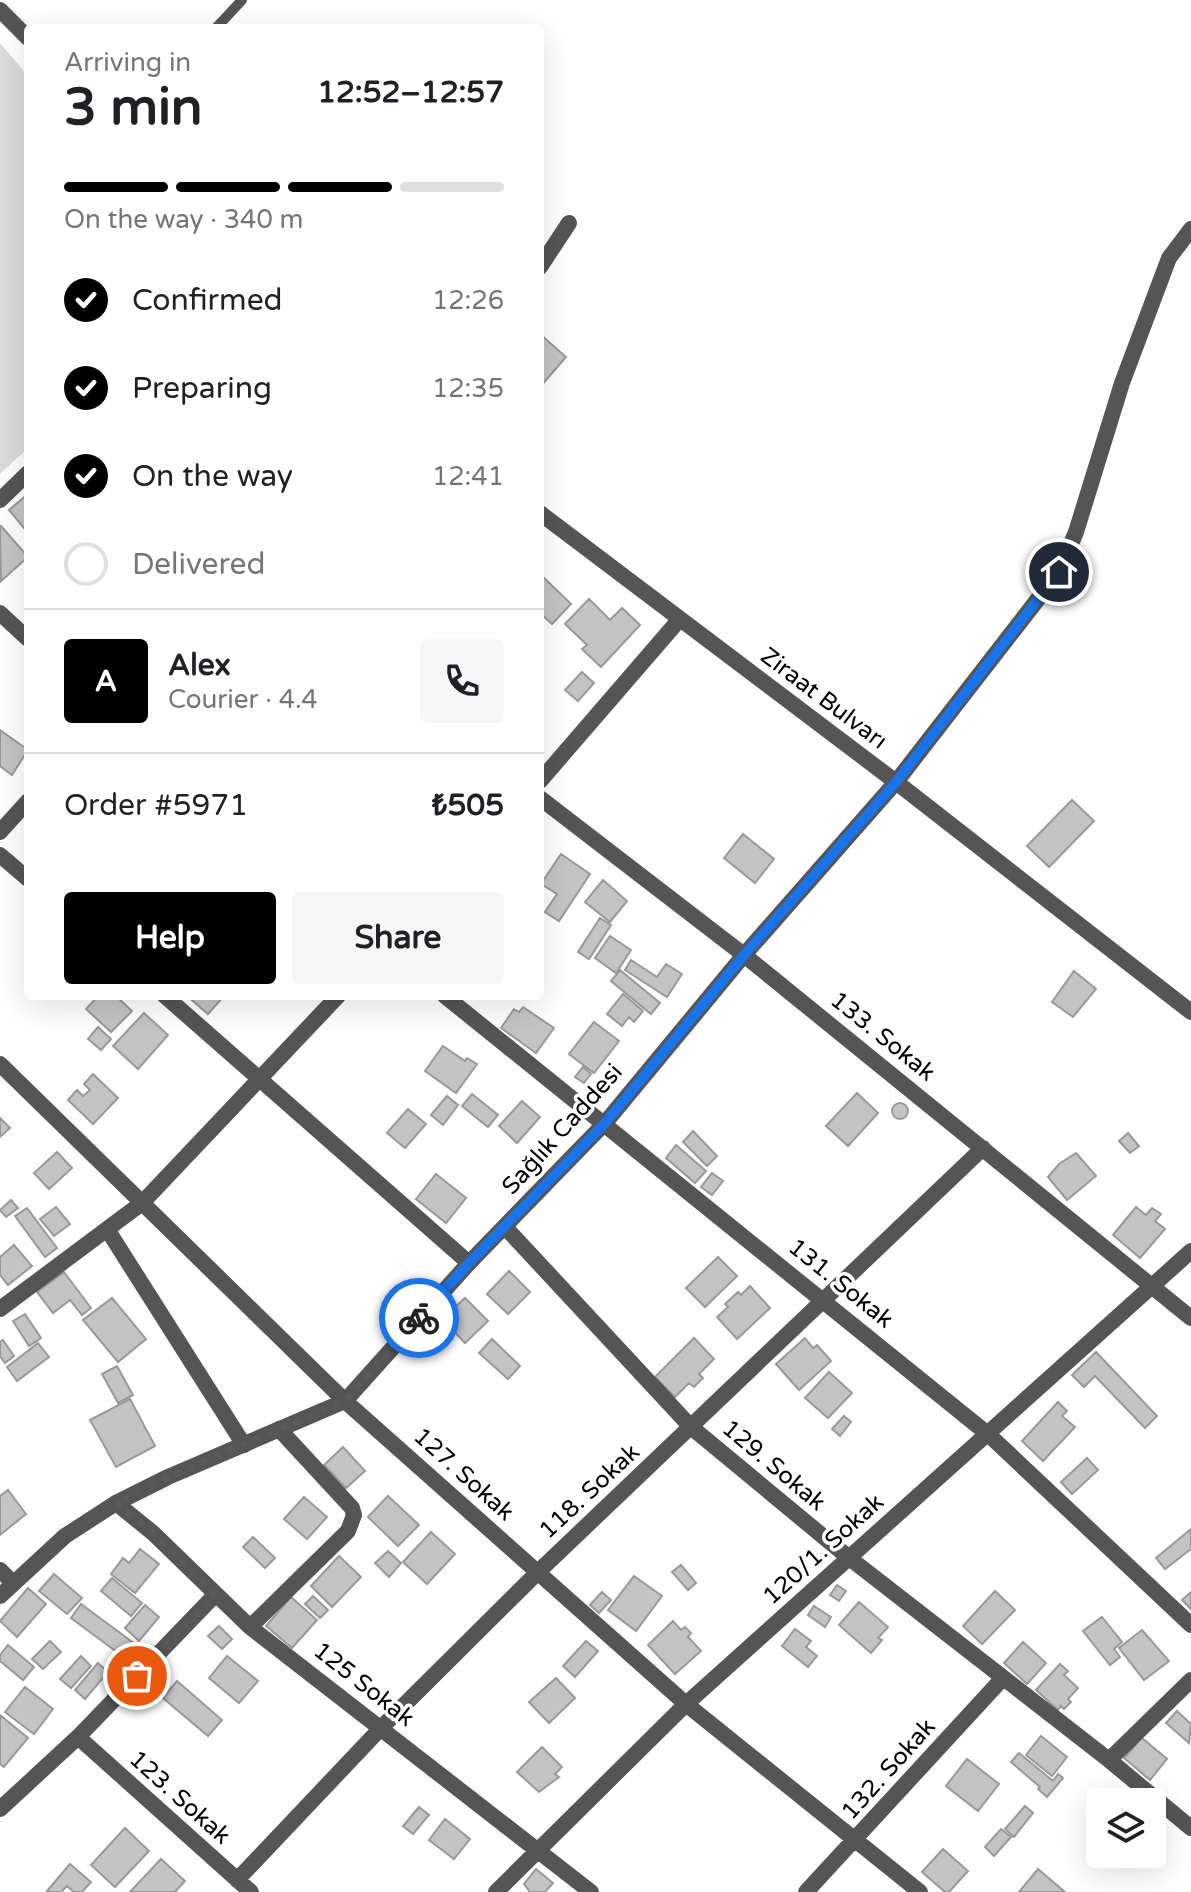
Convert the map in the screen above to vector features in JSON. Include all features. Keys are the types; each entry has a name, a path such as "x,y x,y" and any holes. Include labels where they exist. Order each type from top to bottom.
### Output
{"street":[{"path":"0,10 24,34"},
{"path":"544,261 569,223"},
{"name":"Sağlık Caddesi","path":"0,1596 65,1536 116,1503 345,1401 469,1263 605,1123 744,955 896,782 1059,572 1076,532 1122,383 1169,258 1191,229"},
{"path":"0,500 24,477"},
{"name":"Ziraat Bulvarı","path":"544,516 896,782 1191,1012"},
{"path":"0,613 24,635"},
{"path":"544,776 679,620"},
{"name":"133. Sokak","path":"544,801 744,955 1191,1318"},
{"path":"0,832 24,805"},
{"path":"0,855 24,876"},
{"path":"170,1000 469,1263"},
{"path":"0,1309 142,1203 334,1000"},
{"name":"131. Sokak","path":"450,1000 989,1435 1191,1625"},
{"name":"127. Sokak","path":"0,1064 345,1401 686,1704 920,1892"},
{"name":"118. Sokak","path":"237,1880 381,1728 538,1572 983,1148"},
{"name":"129. Sokak","path":"505,1227 691,1427 848,1557 1109,1760 1191,1828"},
{"path":"107,1229 244,1445"},
{"name":"120/1. Sokak","path":"496,1892 686,1704 1191,1251"},
{"path":"250,1627 348,1531 354,1515 352,1508 279,1429"},
{"name":"125 Sokak","path":"116,1503 153,1533 250,1627 591,1892"},
{"path":"0,1570 13,1583"},
{"path":"0,1809 78,1737 215,1595"},
{"name":"132. Sokak","path":"806,1892 1003,1678"},
{"path":"1109,1760 1191,1680"},
{"name":"123. Sokak","path":"78,1737 251,1892"}],"lane":[{"path":"220,24 242,0"}],"shaded area":[{"path":"0,43 24,71 24,452 0,474"}],"building":[{"path":"544,338 566,357 544,382"},
{"path":"24,497 24,528 9,510"},
{"path":"0,527 24,552 24,561 1,581"},
{"path":"544,578 571,604 552,624 544,617"},
{"path":"589,599 610,620 622,608 640,625 601,667 582,649 587,645 565,624"},
{"path":"582,672 594,683 578,701 565,690"},
{"path":"0,730 24,747 24,756 12,775 0,766"},
{"path":"1072,800 1094,821 1049,867 1027,846"},
{"path":"743,834 774,859 755,883 724,858"},
{"path":"561,854 590,874 559,921 545,912 557,894 544,886 544,880"},
{"path":"603,880 627,901 610,922 585,902"},
{"path":"600,918 611,925 589,959 578,952"},
{"path":"610,936 631,950 616,973 595,958"},
{"path":"631,960 657,977 666,964 682,974 667,997 625,970"},
{"path":"620,970 660,1003 651,1014 611,981"},
{"path":"1074,971 1096,989 1073,1017 1052,1002"},
{"path":"623,994 643,1011 634,1022 629,1017 622,1026 607,1014"},
{"path":"94,1000 120,1000 132,1011 111,1032 86,1009"},
{"path":"192,1000 220,1000 208,1014"},
{"path":"523,1007 554,1028 536,1053 501,1028 514,1009 519,1012"},
{"path":"144,1013 168,1035 138,1069 113,1046"},
{"path":"594,1022 619,1041 594,1073 569,1054"},
{"path":"98,1027 111,1039 101,1050 88,1039"},
{"path":"443,1046 465,1061 467,1058 477,1064 456,1093 425,1071"},
{"path":"583,1067 591,1074 584,1083 575,1077"},
{"path":"93,1074 118,1098 93,1124 68,1100 77,1090 83,1096 90,1090 84,1084"},
{"path":"857,1093 878,1113 848,1146 826,1126"},
{"path":"472,1094 498,1115 488,1127 462,1106"},
{"path":"447,1096 458,1105 443,1125 431,1115"},
{"path":"522,1101 540,1117 517,1143 499,1126"},
{"path":"897,1103 903,1103 908,1111 906,1117 897,1119 892,1114 892,1108"},
{"path":"408,1109 426,1124 405,1148 387,1133"},
{"path":"0,1118 10,1128 0,1137"},
{"path":"693,1131 717,1156 707,1166 683,1142"},
{"path":"1128,1133 1139,1146 1130,1153 1119,1141"},
{"path":"676,1145 706,1171 695,1183 666,1158"},
{"path":"57,1152 72,1168 49,1189 34,1173"},
{"path":"1076,1153 1096,1176 1067,1200 1048,1177 1059,1164"},
{"path":"712,1173 723,1181 712,1195 701,1187"},
{"path":"436,1174 466,1198 446,1223 416,1199"},
{"path":"11,1200 18,1208 6,1217 0,1210"},
{"path":"56,1207 70,1224 54,1236 40,1219"},
{"path":"1136,1207 1146,1215 1152,1208 1161,1214 1155,1221 1165,1229 1140,1258 1113,1235"},
{"path":"27,1208 57,1248 45,1257 15,1216"},
{"path":"14,1245 32,1266 8,1285 0,1275 0,1257"},
{"path":"718,1257 737,1276 705,1307 686,1288"},
{"path":"509,1271 530,1292 508,1314 487,1294"},
{"path":"64,1272 91,1308 82,1315 70,1300 53,1313 37,1292"},
{"path":"750,1286 770,1308 737,1339 717,1317 728,1307 725,1304"},
{"path":"112,1298 146,1339 118,1362 83,1320"},
{"path":"465,1298 488,1321 465,1343 442,1319"},
{"path":"25,1314 41,1338 29,1346 13,1321"},
{"path":"694,1338 714,1359 699,1374 703,1378 694,1387 689,1383 675,1397 655,1377"},
{"path":"805,1338 813,1348 817,1345 831,1361 799,1390 776,1364"},
{"path":"492,1339 520,1366 508,1379 479,1353"},
{"path":"3,1340 14,1356 5,1363 0,1356 0,1342"},
{"path":"38,1343 49,1357 17,1381 7,1367"},
{"path":"1096,1352 1157,1416 1145,1428 1095,1376 1084,1387 1072,1375"},
{"path":"117,1366 133,1395 118,1403 102,1374"},
{"path":"829,1372 852,1393 828,1418 805,1398"},
{"path":"130,1399 155,1446 116,1467 90,1420"},
{"path":"1058,1402 1067,1411 1062,1416 1075,1427 1043,1461 1022,1441"},
{"path":"844,1416 851,1422 840,1436 832,1429"},
{"path":"343,1447 365,1471 346,1488 324,1465"},
{"path":"1087,1458 1098,1470 1072,1494 1061,1482"},
{"path":"8,1490 26,1514 0,1535 0,1496"},
{"path":"388,1496 419,1525 398,1546 368,1517"},
{"path":"304,1497 327,1517 307,1539 284,1519"},
{"path":"1191,1529 1191,1549 1165,1569 1156,1558"},
{"path":"431,1532 455,1554 427,1584 403,1562"},
{"path":"253,1537 275,1558 265,1568 243,1547"},
{"path":"140,1549 159,1564 135,1593 111,1574 123,1558 129,1563"},
{"path":"388,1551 401,1563 389,1577 375,1563"},
{"path":"339,1556 361,1577 332,1607 311,1586"},
{"path":"681,1565 696,1583 688,1590 672,1572"},
{"path":"54,1574 82,1598 67,1614 39,1591"},
{"path":"634,1576 662,1596 636,1631 608,1610"},
{"path":"112,1578 142,1603 131,1616 101,1591"},
{"path":"837,1585 846,1591 839,1601 830,1595"},
{"path":"28,1588 46,1604 17,1637 0,1621"},
{"path":"995,1591 1015,1610 982,1644 963,1626"},
{"path":"602,1592 611,1600 599,1613 590,1605"},
{"path":"1191,1592 1191,1609 1182,1600"},
{"path":"313,1596 328,1610 320,1618 305,1604"},
{"path":"291,1597 317,1620 292,1648 266,1626"},
{"path":"859,1602 888,1627 871,1653 839,1625"},
{"path":"81,1604 135,1644 125,1658 71,1618"},
{"path":"145,1605 159,1617 139,1641 125,1628"},
{"path":"814,1606 831,1617 825,1627 808,1615"},
{"path":"1102,1617 1122,1642 1114,1649 1120,1657 1110,1665 1083,1631"},
{"path":"673,1621 681,1630 685,1627 691,1633 688,1637 701,1651 675,1674 648,1645"},
{"path":"219,1626 232,1639 222,1649 208,1636"},
{"path":"795,1629 811,1641 806,1647 817,1656 808,1667 782,1646"},
{"path":"1142,1630 1169,1661 1144,1680 1119,1648"},
{"path":"50,1641 61,1652 43,1669 32,1659"},
{"path":"586,1641 598,1651 575,1677 563,1666"},
{"path":"1023,1642 1046,1663 1027,1684 1004,1663"},
{"path":"8,1645 34,1667 23,1680 0,1661 0,1655"},
{"path":"81,1656 91,1666 71,1688 60,1679"},
{"path":"227,1656 258,1681 239,1703 209,1678"},
{"path":"98,1663 108,1672 85,1699 75,1690"},
{"path":"1060,1664 1068,1671 1064,1675 1078,1688 1068,1699 1071,1702 1058,1710 1036,1690"},
{"path":"556,1678 575,1698 549,1723 529,1702"},
{"path":"177,1681 222,1720 208,1736 163,1698"},
{"path":"25,1687 53,1709 34,1734 5,1712"},
{"path":"1177,1711 1191,1724 1189,1743 1166,1723"},
{"path":"0,1715 28,1738 4,1767 0,1764"},
{"path":"1041,1736 1067,1757 1052,1776 1026,1755"},
{"path":"1142,1738 1167,1759 1150,1780 1124,1758"},
{"path":"542,1747 562,1767 555,1774 559,1777 539,1792 517,1772"},
{"path":"1019,1753 1053,1781 1058,1774 1063,1778 1047,1797 1011,1762"},
{"path":"967,1759 999,1784 978,1811 946,1786"},
{"path":"1025,1806 1033,1813 1014,1837 1005,1829"},
{"path":"419,1807 429,1815 413,1834 403,1826"},
{"path":"445,1819 470,1839 454,1859 429,1840"},
{"path":"125,1828 149,1851 115,1887 91,1865"},
{"path":"1001,1829 1011,1837 994,1856 985,1847"},
{"path":"943,1849 968,1871 949,1892 922,1872"},
{"path":"161,1859 185,1881 175,1892 130,1892"},
{"path":"70,1864 91,1882 82,1892 74,1892 67,1886 61,1892 47,1891"},
{"path":"536,1869 553,1883 545,1892 530,1892 524,1884"},
{"path":"1038,1869 1065,1892 1019,1892"}],"way so far":[{"path":"137,1676 215,1595 153,1533 116,1503 168,1477 345,1401 419,1318"}],"route":[{"path":"419,1318 605,1123 744,955 896,782 1059,572"}]}
